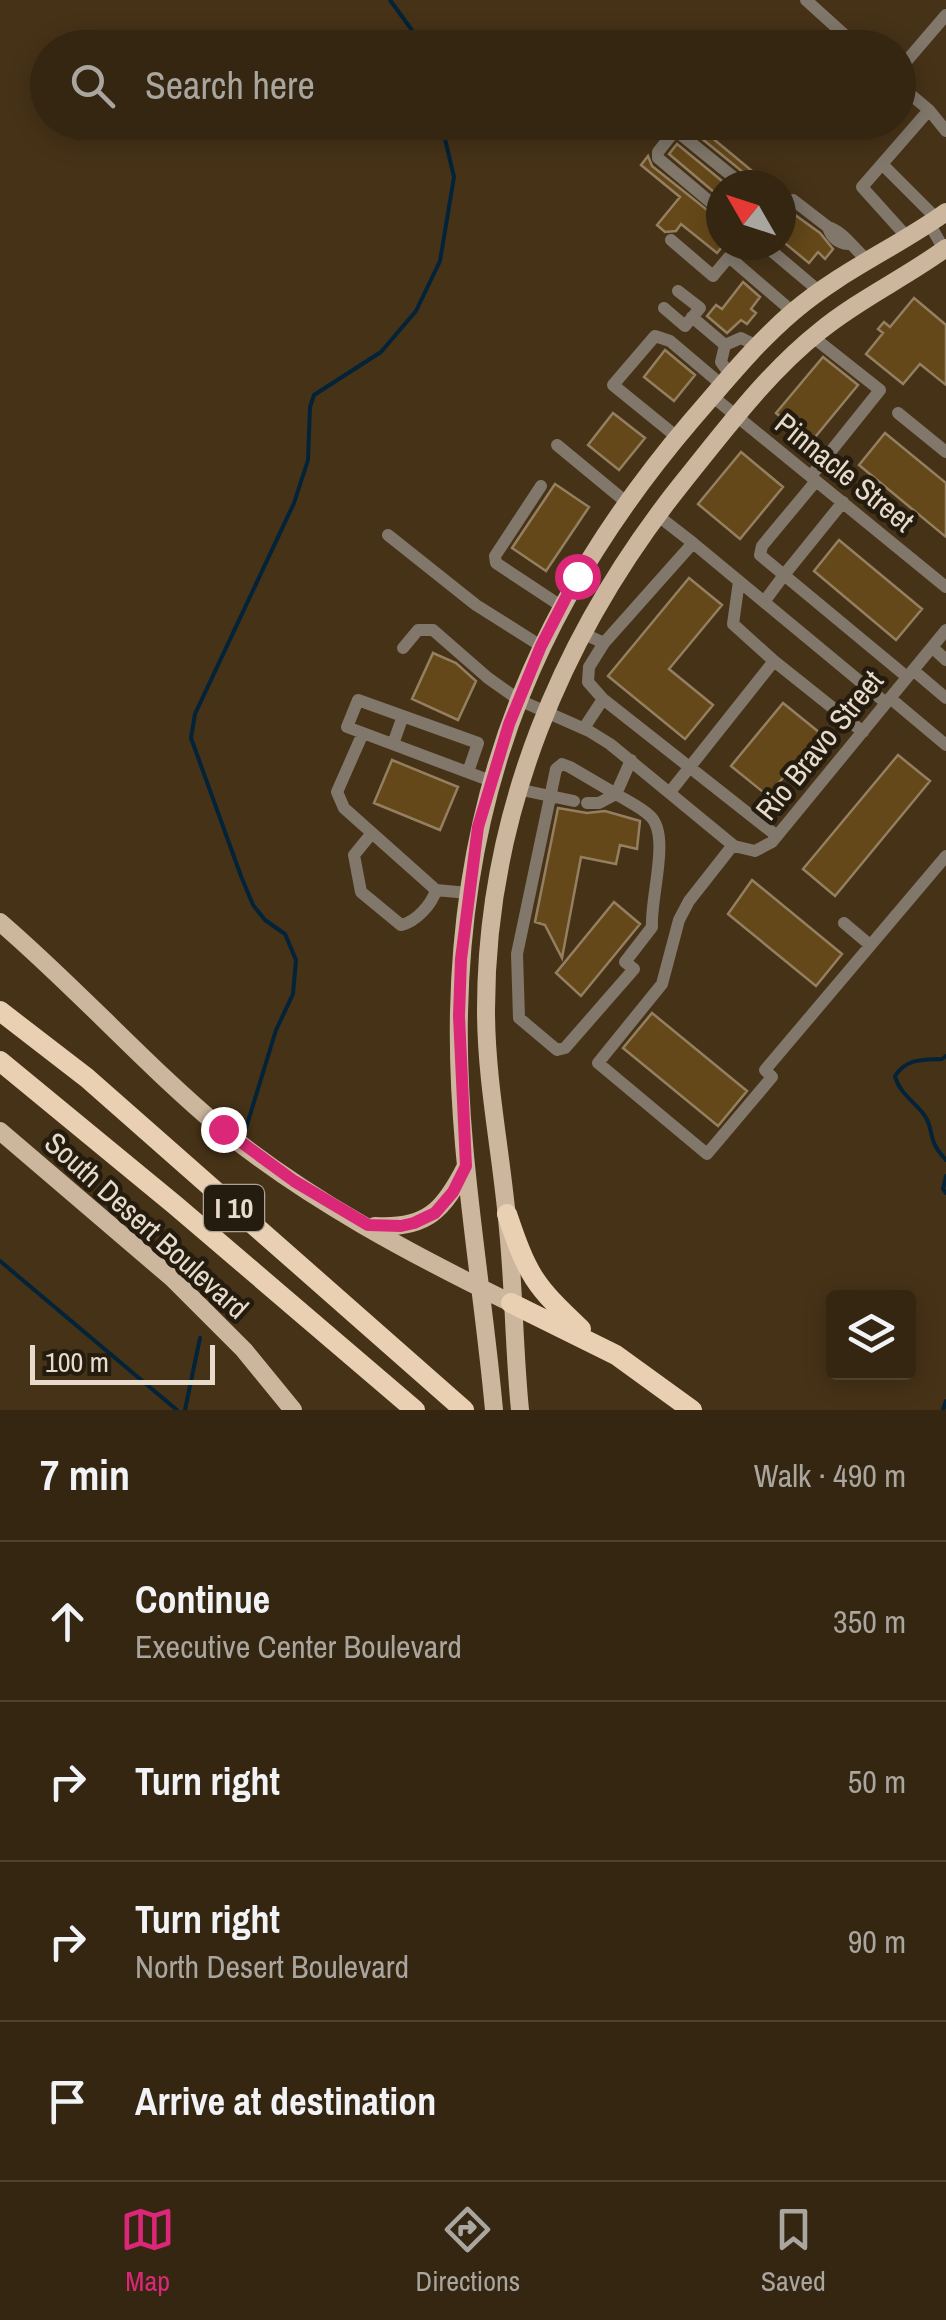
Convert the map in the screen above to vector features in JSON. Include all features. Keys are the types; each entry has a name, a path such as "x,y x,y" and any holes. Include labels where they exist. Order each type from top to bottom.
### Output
{"highway":[{"name":"I 10","path":"0,1011 87,1078 464,1410"},
{"name":"I 10","path":"0,1060 176,1204 415,1410"},
{"path":"506,1214 536,1285 601,1348"},
{"path":"511,1302 601,1348 692,1410"}],"main road":[{"path":"494,1410 466,1166 459,1016 468,893 478,827 519,700 561,606 596,546 626,502 722,386 793,312 867,260 937,218"},
{"path":"520,1410 486,1015 498,871 517,790 546,710 582,633 656,515 770,377 812,337 858,302 945,250"},
{"path":"466,916 492,919"},
{"path":"0,922 223,1129 294,1181 511,1302"},
{"name":"South Desert Boulevard","path":"0,1131 145,1252 244,1350 293,1410"},
{"path":"368,1225 401,1226 435,1213 453,1192 466,1166"}],"street":[{"path":"806,0 840,30"},
{"path":"916,50 946,15"},
{"path":"916,99 946,131"},
{"path":"916,126 930,110"},
{"path":"668,140 658,158 706,198"},
{"path":"686,140 723,170"},
{"path":"903,140 862,187 907,237"},
{"path":"882,164 937,218 945,250"},
{"path":"796,202 846,237 848,244 867,260"},
{"path":"671,240 713,276 728,258 793,312"},
{"path":"782,260 819,292"},
{"path":"664,308 685,326 700,308 678,291"},
{"path":"692,317 725,345"},
{"name":"Pinnacle Street","path":"677,438 613,385 654,336 670,341 722,386 738,416 946,587"},
{"path":"812,337 880,390 762,546 760,555 946,698"},
{"path":"725,345 742,338 757,346"},
{"path":"722,386 725,345"},
{"path":"898,413 941,448 946,431"},
{"path":"557,446 626,502"},
{"path":"542,486 495,556 496,563 561,606"},
{"path":"764,602 842,502"},
{"path":"656,515 946,745"},
{"path":"388,535 476,604 541,646"},
{"path":"693,543 604,644 589,667 588,682 604,699 777,836"},
{"path":"739,581 733,624 863,732"},
{"name":"Rio Bravo Street","path":"403,648 418,630 433,630 519,700 584,728 631,760 733,846 755,851 777,836 946,630"},
{"path":"582,633 604,644"},
{"path":"932,646 946,660"},
{"path":"670,792 774,661"},
{"path":"584,728 604,699"},
{"path":"468,772 478,744 358,700 347,727 468,772 491,780"},
{"path":"392,744 403,716"},
{"path":"364,733 337,792 344,808 436,890 468,893"},
{"path":"517,790 599,803 616,794 631,760"},
{"path":"562,764 616,794 654,818 660,832 652,927 625,962 634,969 565,1048 556,1050 518,1018 516,972 556,768 562,764"},
{"path":"372,833 354,855 361,892 400,925 411,923 436,890"},
{"path":"733,846 689,901 679,920 662,984 598,1063 707,1154 772,1077 764,1070 946,856"},
{"path":"844,923 870,946"}],"building":[{"path":"703,140 715,140 751,170 740,170"},
{"path":"677,144 709,170 706,185 669,154"},
{"path":"648,156 652,166 706,209 706,244 681,224 676,231 665,232 657,225 680,197 641,165"},
{"path":"796,216 820,233 833,249 825,259 818,252 809,263 796,252"},
{"path":"743,282 760,297 751,309 756,313 747,324 741,320 727,333 707,316 716,305 722,309"},
{"path":"914,298 946,325 946,385 920,364 903,384 866,354 883,333 878,329 884,322 890,327"},
{"path":"665,350 695,375 674,401 644,377"},
{"path":"823,357 858,385 811,442 776,413"},
{"path":"613,413 645,438 619,470 588,445"},
{"path":"885,433 946,483 946,537 859,465"},
{"path":"741,452 783,487 740,539 698,504"},
{"path":"555,484 589,507 546,571 512,548"},
{"path":"839,540 922,609 896,640 814,571"},
{"path":"689,578 722,605 669,669 713,705 685,739 608,676"},
{"path":"433,653 456,663 476,681 458,720 412,699"},
{"path":"783,703 820,733 768,796 731,766"},
{"path":"898,755 930,781 835,896 803,869"},
{"path":"392,760 458,787 440,830 374,803"},
{"path":"558,808 587,813 605,811 640,821 637,849 620,845 616,864 581,857 562,958 545,925 535,922"},
{"path":"752,880 842,954 816,986 728,914"},
{"path":"614,902 640,924 581,996 556,973"},
{"path":"652,1013 747,1091 718,1126 623,1048"}],"waterway":[{"path":"390,0 412,30"},
{"path":"246,1128 276,1030 293,994 296,960 285,934 265,920 253,905 241,876 191,738 195,714 294,503 308,460 314,395 381,352 416,311 440,261 454,177 445,140"},
{"path":"946,1056 910,1063 895,1076 925,1116 933,1141 946,1160"},
{"path":"946,1176 946,1193"},
{"path":"0,1261 177,1410"},
{"path":"185,1410 200,1338"},
{"path":"943,1410 946,1401"}],"route":[{"path":"223,1129 294,1181 368,1225 414,1223 435,1213 453,1192 466,1166 459,1016 461,959 478,827 509,724 541,646 577,576"}]}
